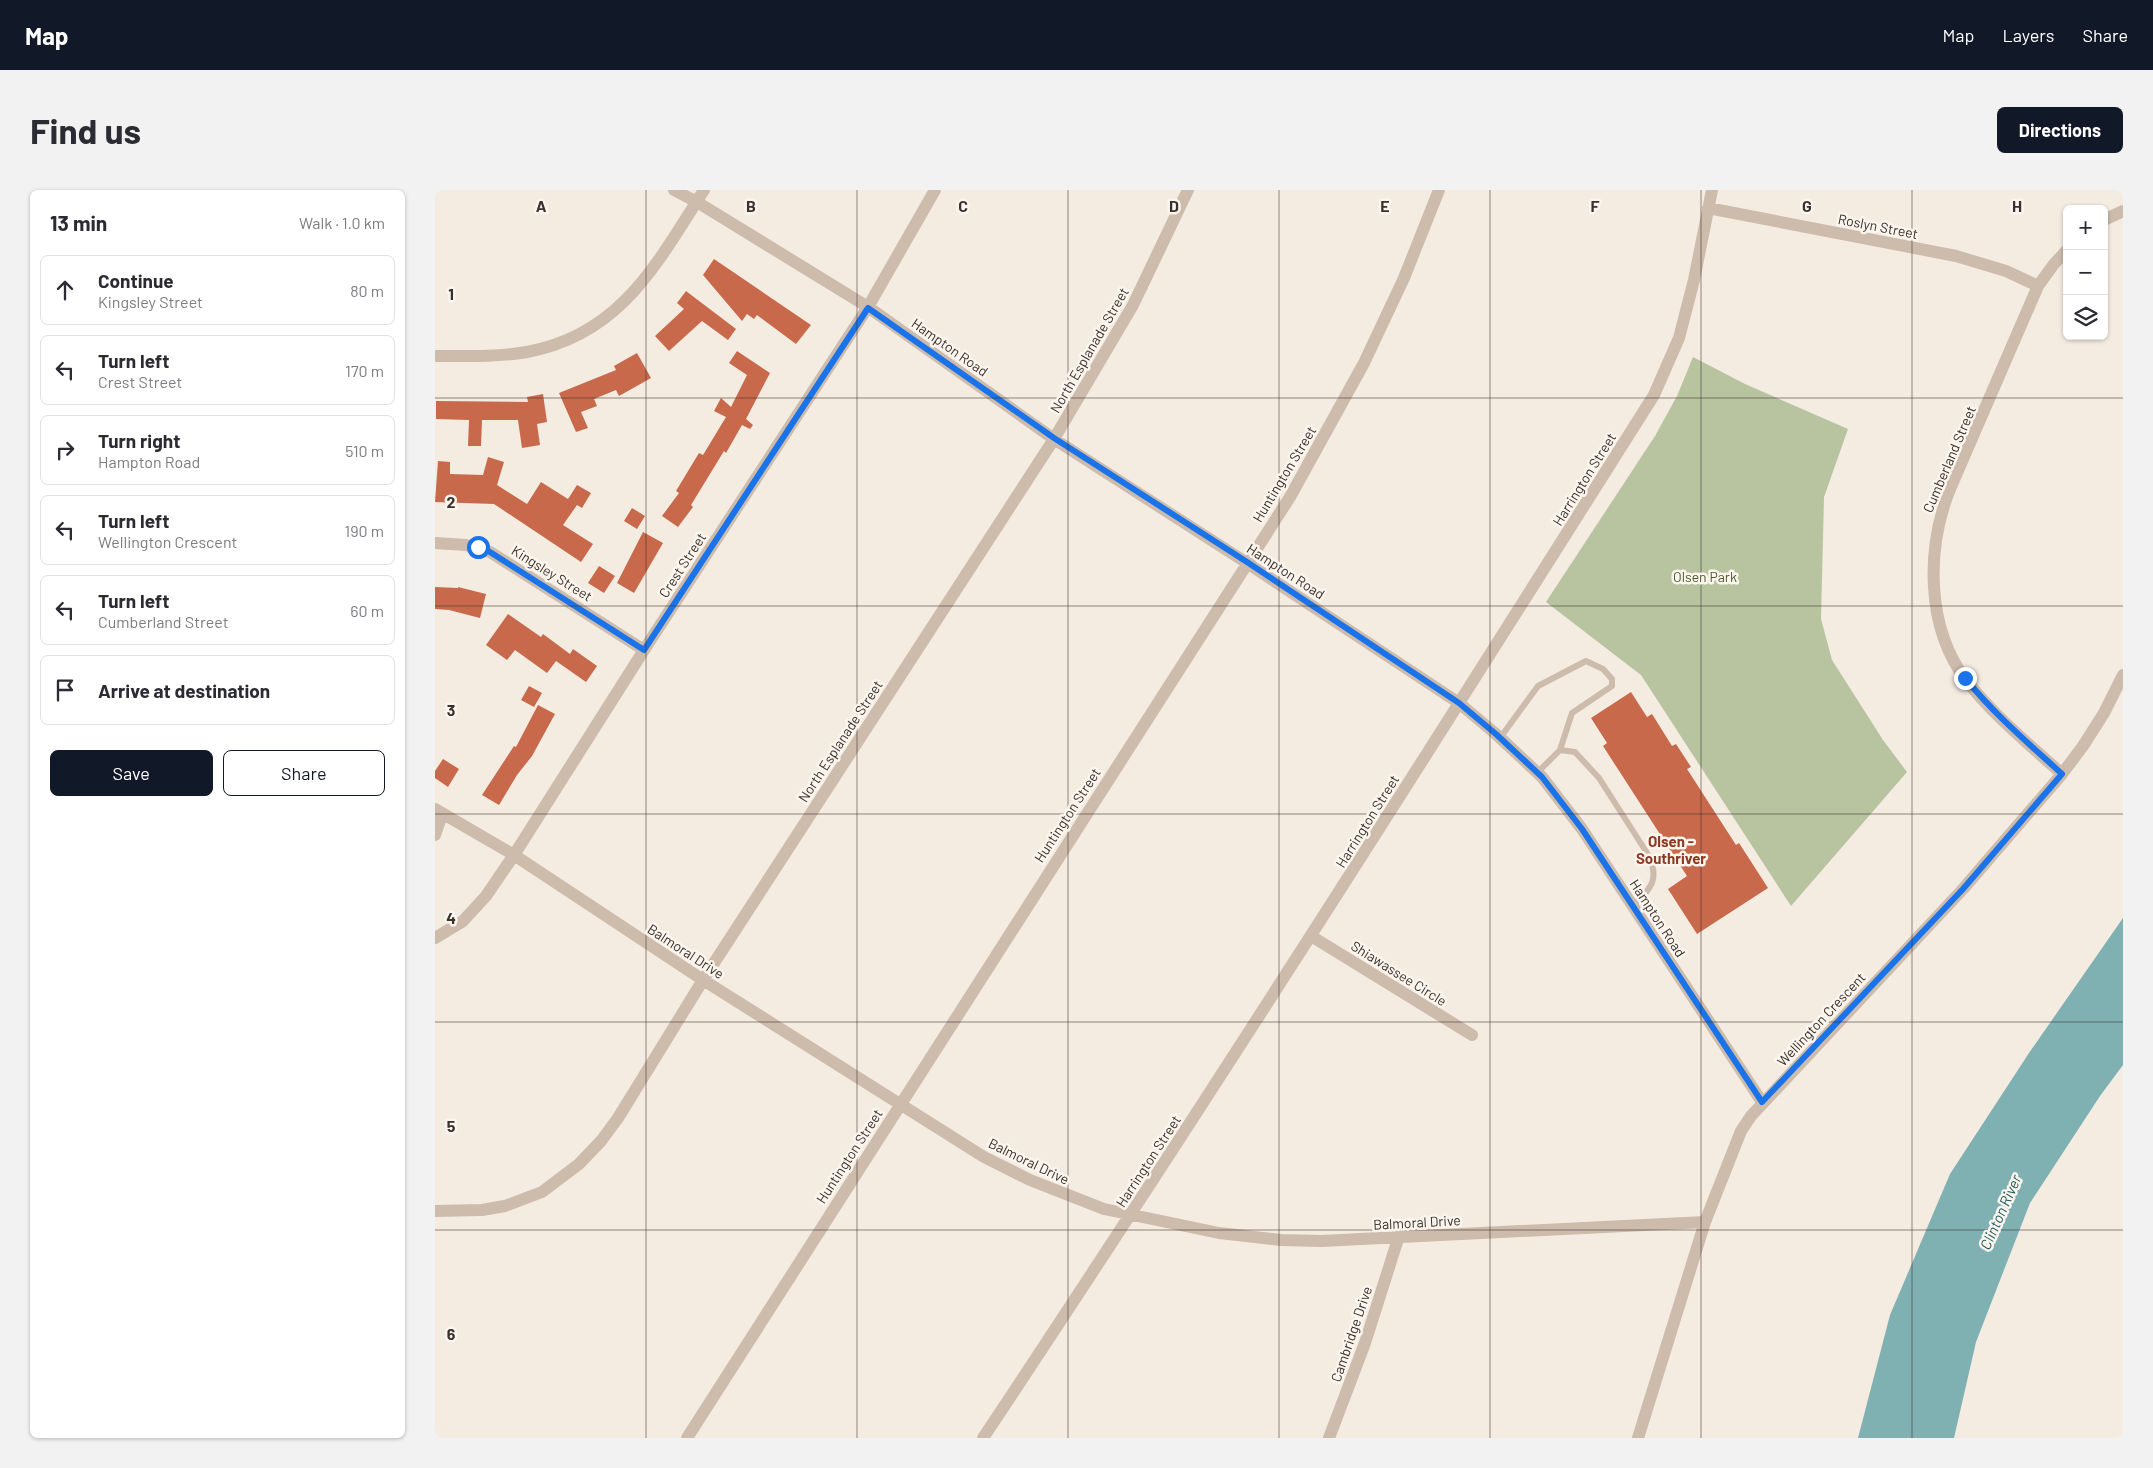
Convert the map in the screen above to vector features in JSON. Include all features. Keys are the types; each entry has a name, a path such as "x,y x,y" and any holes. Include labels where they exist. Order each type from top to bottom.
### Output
{"street":[{"name":"Hampton Road","path":"674,190 697,202 868,308 1054,438 1247,562 1459,703 1537,773 1582,829 1762,1102"},
{"path":"435,356 496,356 527,352 553,345 581,334 605,319 628,299 658,263 704,190"},
{"name":"Crest Street","path":"435,938 463,921 486,896 514,856 644,650 868,308 935,190"},
{"name":"North Esplanade Street","path":"435,1211 482,1210 523,1200 559,1181 579,1164 618,1118 703,980 1054,438 1133,305 1188,190"},
{"name":"Huntington Street","path":"687,1438 1290,497 1364,363 1404,278 1439,190"},
{"name":"Harrington Street","path":"983,1438 1311,936 1654,395 1679,338 1695,280 1712,190"},
{"name":"Roslyn Street","path":"1708,208 1956,256 2006,272 2038,286"},
{"path":"2108,218 2123,211"},
{"name":"Cumberland Street","path":"2062,774 2006,723 1981,698 1965,678 1953,658 1942,629 1934,593 1933,571 1938,522 1943,506 2038,286 2063,255"},
{"name":"Kingsley Street","path":"435,543 466,545 490,552 644,650"},
{"name":"Wellington Crescent","path":"1638,1438 1705,1222 1741,1131 1762,1102 1963,889 2062,774 2104,713 2123,676"},
{"path":"435,835 439,811"},
{"name":"Balmoral Drive","path":"439,811 514,856 899,1105 984,1156 1030,1180 1104,1209 1219,1232 1281,1240 1321,1241 1398,1239 1705,1222"},
{"name":"Shiawassee Circle","path":"1311,936 1472,1035"},
{"name":"Cambridge Drive","path":"1329,1438 1365,1343 1398,1239"}],"lane":[{"path":"1500,738 1538,686 1586,661 1603,670 1612,679 1612,686 1572,713 1560,750 1537,773"},
{"path":"1560,750 1575,752 1599,778 1649,856 1655,870 1651,888 1633,906"}],"green space":[{"name":"Olsen Park","path":"1693,357 1745,384 1848,429 1824,497 1821,619 1832,660 1883,740 1907,772 1791,906 1641,675 1546,602 1655,436 1677,396"}],"water":[{"name":"Clinton River","path":"2123,918 2123,1065 2100,1096 2030,1203 1976,1342 1954,1438 1858,1438 1890,1315 1950,1174 2029,1053"}],"building":[{"path":"714,259 811,325 796,344 757,315 754,319 747,314 742,321 703,275"},
{"path":"686,291 736,329 728,340 702,321 669,351 655,336 684,309 677,303"},
{"path":"737,351 770,373 746,419 753,425 750,429 742,425 726,453 724,451 691,505 693,507 678,527 662,516 679,493 676,491 699,453 703,455 726,417 714,411 721,398 731,407 747,375 729,363"},
{"path":"637,353 651,378 619,396 616,390 594,399 597,406 581,412 588,428 576,432 559,393 616,370 614,366"},
{"path":"543,394 547,422 537,424 540,445 522,448 518,420 482,420 481,446 468,446 469,420 436,419 436,401 528,402 527,397"},
{"path":"488,457 504,462 497,485 527,504 541,482 568,499 577,485 591,493 582,508 577,505 563,525 593,544 581,562 494,504 435,502 438,461 450,462 450,474 483,475"},
{"path":"632,508 645,516 637,529 624,521"},
{"path":"643,532 663,543 634,593 617,583"},
{"path":"599,566 615,576 604,593 588,583"},
{"path":"435,587 458,587 486,594 480,618 449,610 435,609"},
{"path":"508,614 541,637 543,634 570,654 573,649 597,666 586,682 556,661 547,673 515,650 507,660 486,645"},
{"path":"529,686 542,693 534,707 521,700"},
{"path":"1631,692 1647,717 1652,714 1672,746 1676,744 1691,767 1687,769 1736,845 1739,843 1768,888 1697,934 1668,889 1687,876 1603,746 1607,743 1591,718"},
{"path":"538,705 555,714 532,756 517,775 499,805 482,795 514,746 516,747"},
{"path":"443,759 459,769 448,787 435,778 435,771"}],"district":[{"name":"Olsen - Southriver","path":"1671,850"}],"route":[{"path":"478,547 490,552 644,650 868,308 1054,438 1247,562 1459,703 1497,735 1542,777 1582,829 1762,1102 1963,889 2062,774 2006,723 1981,698 1965,678"}]}
